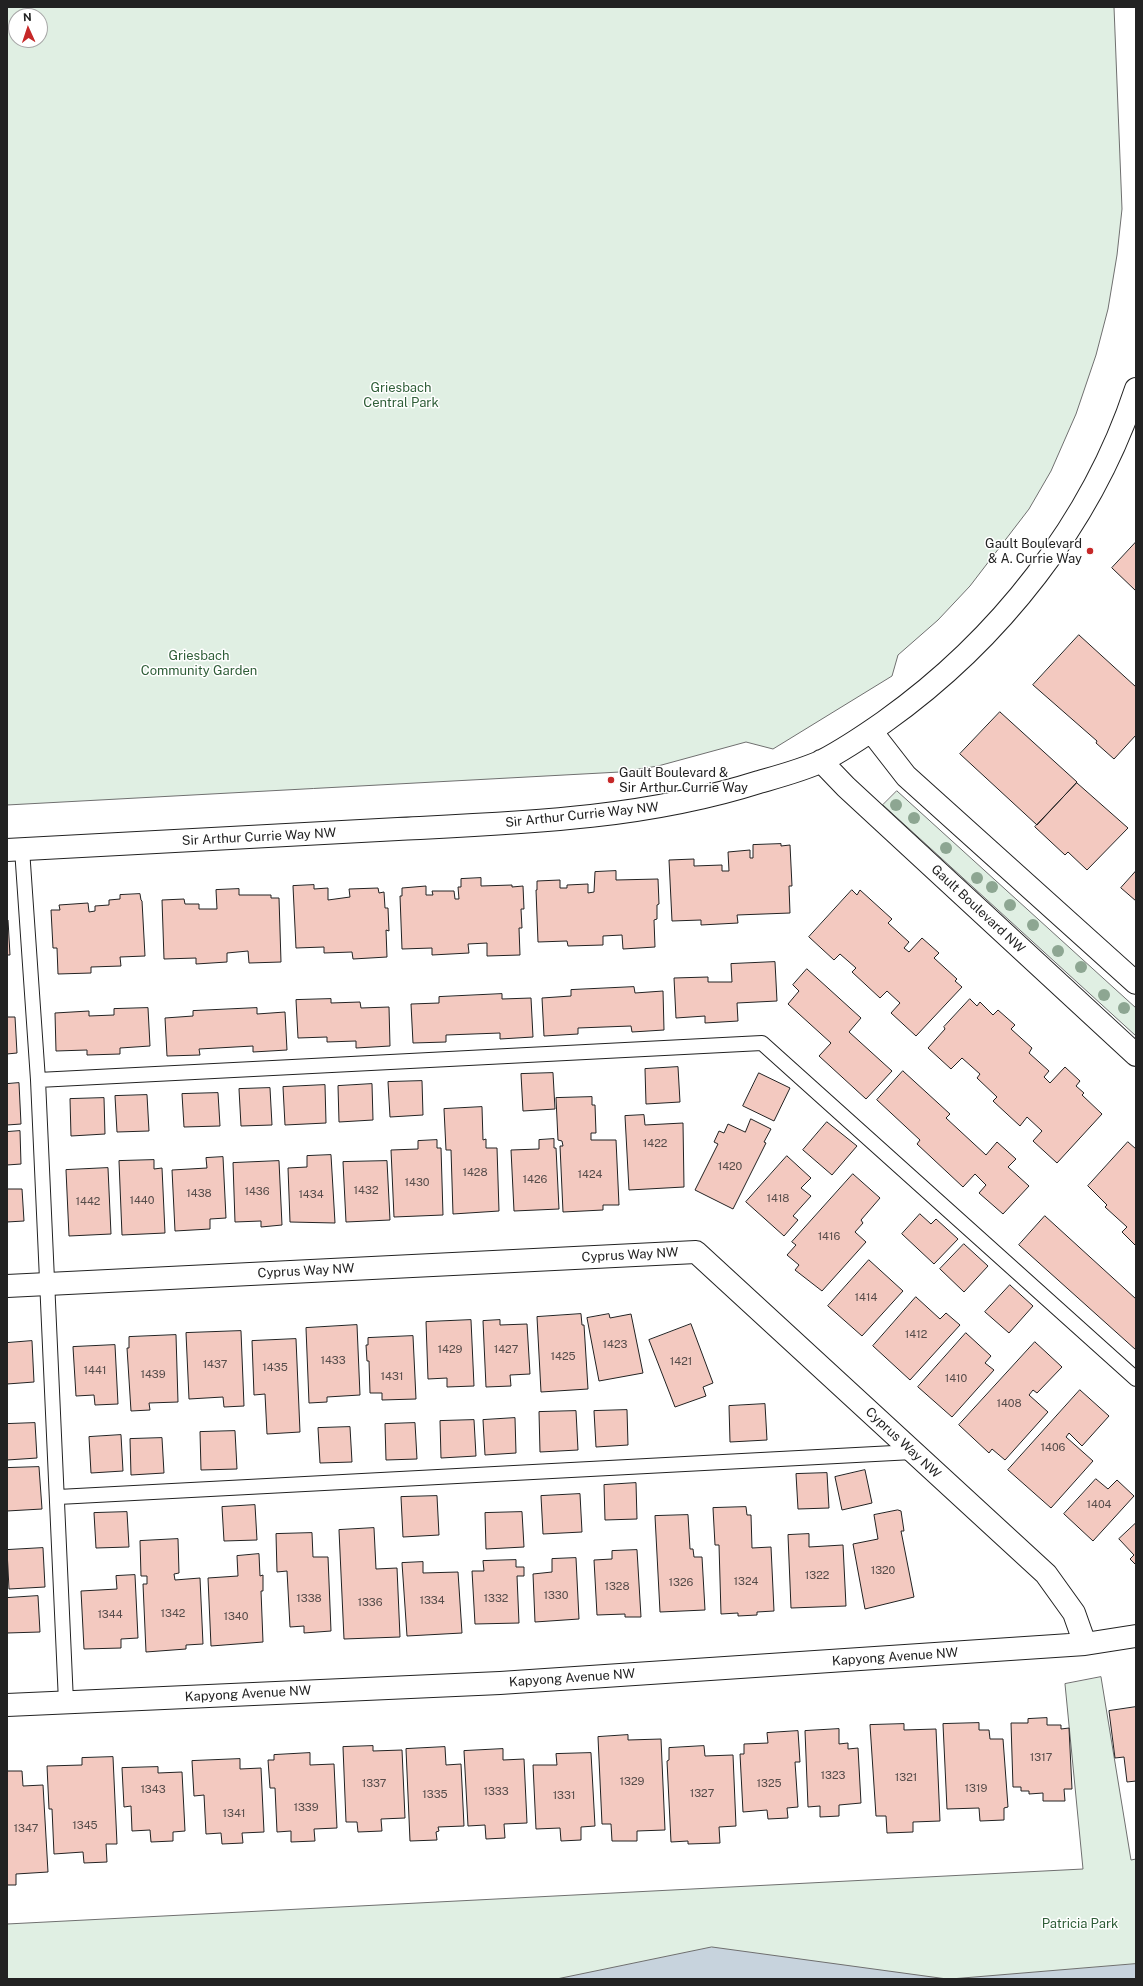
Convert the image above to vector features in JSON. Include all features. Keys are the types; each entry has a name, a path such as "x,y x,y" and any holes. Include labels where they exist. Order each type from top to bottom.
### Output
{"street":[{"name":"Sir Arthur Currie Way NW","path":"15,850 506,823 623,812 664,806 742,788 821,761 871,731 905,707 952,668 1006,613 1036,575 1066,532 1092,488 1115,442 1136,389"},
{"path":"871,731 906,776 1136,983"},
{"name":"Gault Boulevard NW","path":"821,761 846,788 1136,1056"},
{"name":"Cyprus Way NW","path":"7,1286 696,1252 1046,1574 1074,1613 1086,1644"},
{"name":"Kapyong Avenue NW","path":"7,1705 500,1683 1086,1644 1136,1636"}],"lane":[{"path":"15,850 38,1080 58,1497 66,1702"},
{"path":"38,1080 762,1043 1136,1379"},
{"path":"58,1497 913,1452"}],"green space":[{"name":"Griesbach Central Park","path":"7,7 1114,7 1122,209 1117,255 1108,309 1096,355 1076,414 1051,471 1029,509 970,586 938,620 898,655 892,676 773,749 746,742 658,766 620,772 7,805"},
{"path":"897,791 1136,1008 1136,1036 883,805"},
{"name":"Patricia Park","path":"1101,1677 1131,1860 1136,1859 1136,1979 7,1979 7,1924 1083,1869 1065,1684"}],"shaded area":[{"path":"712,1947 947,1979 557,1979"},
{"path":"1136,1964 1136,1979 951,1979"}],"building":[{"path":"1136,542 1136,591 1112,568"},
{"path":"1079,635 1136,687 1136,735 1114,759 1096,743 1097,741 1033,685"},
{"path":"1000,712 1077,782 1037,825 960,754"},
{"path":"1077,783 1128,828 1087,870 1068,852 1065,855 1035,827"},
{"path":"781,844 781,846 790,845 792,886 789,886 790,913 737,915 738,923 701,925 701,920 672,921 669,860 694,859 694,866 722,865 722,871 729,871 728,852 750,850 750,858 753,858 753,845"},
{"path":"616,871 616,880 658,879 659,904 657,905 657,919 654,920 655,947 623,949 622,935 603,936 603,945 568,946 567,941 538,942 537,881 560,880 560,888 567,888 567,885 588,884 588,893 594,892 595,872"},
{"path":"1136,871 1136,901 1121,888"},
{"path":"481,878 481,886 523,886 524,909 521,909 522,928 519,928 520,955 487,956 487,943 468,944 469,953 432,955 432,948 402,949 400,896 402,896 402,888 426,886 426,895 433,895 432,891 454,891 455,899 459,899 458,887 461,887 461,879"},
{"path":"314,885 314,889 328,888 328,900 350,897 349,889 378,888 379,893 384,892 385,908 388,908 389,931 386,930 387,957 353,959 352,952 324,953 324,947 296,948 293,886"},
{"path":"239,889 239,895 271,895 271,898 279,898 281,962 249,963 248,951 227,953 227,962 196,964 196,958 164,959 162,900 184,899 185,904 199,904 199,909 217,909 216,890"},
{"path":"852,890 857,895 860,890 892,919 888,923 909,942 904,948 909,952 922,938 939,953 934,958 957,979 955,981 962,987 916,1036 891,1013 900,1003 887,991 880,998 852,972 856,968 840,954 834,960 809,937"},
{"path":"140,894 142,901 145,956 120,957 121,966 91,967 91,973 58,974 57,948 53,948 51,910 60,910 59,905 88,903 89,912 95,911 95,906 109,905 109,900 120,899 120,895"},
{"path":"8,920 10,955 7,955"},
{"path":"775,962 777,1001 737,1003 738,1021 705,1023 705,1016 676,1018 674,978 708,977 708,982 732,982 731,964"},
{"path":"807,969 861,1018 849,1032 892,1071 866,1099 819,1056 831,1043 788,1004 799,991 793,985"},
{"path":"634,987 635,993 663,991 664,1030 632,1032 631,1026 578,1028 578,1034 544,1036 542,998 571,996 571,990"},
{"path":"502,994 502,999 531,998 533,1037 500,1039 500,1033 446,1035 446,1042 413,1043 411,1004 439,1003 439,997"},
{"path":"331,999 331,1003 360,1002 361,1008 389,1007 390,1046 356,1048 356,1041 327,1042 327,1037 298,1038 296,1000"},
{"path":"970,999 977,1006 980,1002 993,1015 998,1010 1015,1025 1011,1029 1032,1048 1029,1053 1049,1071 1044,1077 1050,1083 1065,1067 1080,1081 1076,1086 1084,1093 1082,1095 1102,1114 1057,1163 1033,1141 1042,1131 1027,1117 1020,1126 993,1101 997,1097 977,1078 980,1074 962,1058 951,1069 928,1048 945,1029 944,1027"},
{"path":"148,1008 150,1046 120,1048 120,1054 87,1055 87,1050 56,1051 55,1013 89,1011 89,1016 114,1015 114,1009"},
{"path":"257,1008 257,1014 285,1012 287,1050 253,1052 253,1046 199,1049 200,1055 167,1056 165,1018 193,1016 193,1011"},
{"path":"7,1017 15,1017 17,1053 7,1054"},
{"path":"678,1067 680,1102 646,1104 645,1069"},
{"path":"903,1071 950,1114 946,1118 986,1155 997,1142 1016,1159 1008,1167 1029,1186 1003,1214 979,1193 986,1185 975,1174 963,1187 917,1144 920,1140 877,1100"},
{"path":"553,1073 555,1109 523,1111 521,1074"},
{"path":"759,1073 790,1088 774,1121 743,1106"},
{"path":"422,1081 423,1115 390,1117 388,1082"},
{"path":"19,1083 21,1124 7,1125 7,1084"},
{"path":"372,1084 373,1120 339,1122 338,1086"},
{"path":"325,1085 326,1123 285,1125 283,1087"},
{"path":"270,1088 272,1125 241,1126 239,1089"},
{"path":"218,1093 220,1126 184,1127 182,1094"},
{"path":"147,1095 149,1131 117,1132 115,1096"},
{"path":"592,1097 592,1105 595,1105 596,1133 591,1133 591,1140 616,1140 619,1205 603,1205 603,1210 563,1212 560,1146 563,1146 562,1141 558,1140 556,1098"},
{"path":"104,1098 105,1134 71,1136 70,1099"},
{"path":"482,1107 483,1140 486,1139 486,1148 497,1148 499,1211 453,1214 451,1150 446,1150 444,1109"},
{"path":"644,1115 645,1125 683,1123 684,1187 629,1190 625,1116"},
{"path":"751,1119 771,1129 764,1142 766,1143 733,1209 695,1190 718,1144 714,1142 719,1131 724,1133 728,1124 745,1132"},
{"path":"827,1122 857,1146 832,1175 803,1150"},
{"path":"20,1131 21,1164 7,1165 7,1132"},
{"path":"554,1139 554,1148 556,1148 559,1209 514,1211 511,1150 539,1149 539,1140"},
{"path":"437,1140 437,1148 441,1148 443,1215 394,1217 391,1150 418,1149 418,1141"},
{"path":"1128,1142 1136,1149 1136,1246 1122,1232 1127,1227 1105,1207 1107,1205 1088,1186"},
{"path":"331,1155 335,1223 290,1222 288,1168 307,1167 307,1156"},
{"path":"787,1156 811,1178 801,1188 811,1196 793,1216 798,1220 784,1236 746,1202"},
{"path":"223,1157 226,1218 210,1219 210,1229 175,1231 172,1170 207,1168 206,1158"},
{"path":"154,1160 154,1169 162,1168 165,1233 122,1235 119,1161"},
{"path":"279,1161 282,1225 261,1227 261,1221 235,1222 233,1163"},
{"path":"387,1161 390,1220 346,1222 343,1162"},
{"path":"108,1168 111,1234 69,1236 66,1170"},
{"path":"853,1174 880,1198 861,1220 863,1223 855,1232 866,1242 822,1291 795,1270 799,1265 787,1255 796,1245 792,1242"},
{"path":"7,1189 22,1189 24,1221 7,1222"},
{"path":"920,1214 931,1224 936,1219 958,1239 934,1264 902,1234"},
{"path":"1045,1216 1136,1299 1136,1350 1019,1245"},
{"path":"964,1244 988,1266 964,1292 940,1269"},
{"path":"869,1260 903,1291 862,1336 828,1306"},
{"path":"1010,1285 1033,1306 1009,1333 985,1312"},
{"path":"916,1297 940,1319 946,1313 960,1325 910,1380 873,1346"},
{"path":"581,1314 582,1325 584,1325 588,1389 541,1392 537,1317"},
{"path":"609,1314 610,1318 631,1314 643,1373 599,1381 587,1318"},
{"path":"471,1320 474,1386 447,1387 447,1378 428,1379 426,1322"},
{"path":"500,1320 500,1325 527,1324 530,1374 510,1375 511,1386 486,1387 483,1321"},
{"path":"691,1324 713,1383 703,1387 706,1396 675,1407 649,1340"},
{"path":"357,1325 360,1395 327,1397 327,1402 309,1403 306,1328"},
{"path":"241,1331 244,1406 224,1407 223,1397 189,1399 186,1333"},
{"path":"966,1333 991,1356 985,1363 994,1370 952,1417 918,1387"},
{"path":"176,1335 178,1402 149,1403 150,1410 131,1411 127,1348 129,1348 129,1337"},
{"path":"413,1336 416,1399 382,1400 382,1393 370,1393 369,1361 367,1361 366,1345 368,1345 368,1338"},
{"path":"296,1339 300,1432 267,1434 265,1394 254,1395 252,1341"},
{"path":"32,1341 34,1382 7,1384 7,1343"},
{"path":"1035,1342 1062,1367 1037,1393 1033,1390 1029,1395 1048,1412 1005,1460 992,1449 989,1453 959,1425"},
{"path":"115,1345 118,1404 95,1405 94,1395 76,1396 73,1347"},
{"path":"1080,1390 1109,1416 1082,1446 1069,1433 1066,1437 1093,1461 1051,1508 1008,1470"},
{"path":"765,1404 767,1440 730,1442 729,1406"},
{"path":"627,1410 628,1445 596,1447 594,1411"},
{"path":"576,1411 578,1450 540,1452 539,1412"},
{"path":"515,1418 516,1453 485,1455 483,1420"},
{"path":"474,1420 476,1456 441,1458 440,1421"},
{"path":"35,1423 37,1458 7,1460 7,1424"},
{"path":"415,1423 417,1459 386,1460 385,1424"},
{"path":"350,1427 352,1462 320,1463 318,1428"},
{"path":"235,1431 237,1469 201,1470 200,1432"},
{"path":"121,1435 123,1471 91,1473 89,1437"},
{"path":"162,1438 164,1473 131,1475 130,1439"},
{"path":"39,1467 42,1509 7,1511 7,1468"},
{"path":"865,1470 872,1503 842,1510 835,1477"},
{"path":"827,1473 829,1508 798,1509 796,1474"},
{"path":"1096,1479 1108,1489 1117,1480 1134,1496 1093,1541 1064,1514"},
{"path":"636,1483 637,1519 605,1520 604,1485"},
{"path":"580,1494 582,1532 543,1534 541,1496"},
{"path":"437,1496 439,1535 403,1537 401,1497"},
{"path":"255,1505 257,1540 224,1541 222,1507"},
{"path":"746,1507 747,1515 751,1515 752,1548 771,1547 774,1611 757,1612 757,1615 738,1616 738,1613 721,1614 719,1545 715,1545 713,1508"},
{"path":"898,1510 901,1511 904,1531 901,1531 914,1597 865,1609 853,1544 878,1539 874,1515"},
{"path":"127,1512 129,1547 96,1548 94,1513"},
{"path":"522,1512 524,1547 486,1549 485,1513"},
{"path":"688,1515 690,1549 693,1549 694,1557 702,1557 705,1610 660,1612 655,1516"},
{"path":"1136,1523 1136,1565 1130,1559 1134,1555 1119,1539"},
{"path":"374,1528 376,1569 397,1568 400,1637 344,1639 339,1530"},
{"path":"312,1533 313,1557 328,1557 331,1631 304,1633 304,1626 290,1627 287,1571 277,1572 276,1534"},
{"path":"809,1534 809,1547 843,1545 846,1606 791,1608 788,1535"},
{"path":"178,1539 179,1573 174,1574 175,1580 200,1578 203,1644 186,1645 186,1649 146,1652 143,1584 147,1584 147,1576 141,1576 140,1541"},
{"path":"43,1548 45,1587 9,1589 7,1550"},
{"path":"637,1550 641,1617 625,1617 625,1614 597,1615 594,1560 612,1559 612,1551"},
{"path":"259,1554 260,1576 263,1575 263,1591 261,1591 263,1642 211,1646 208,1578 238,1576 237,1556"},
{"path":"576,1558 579,1619 535,1622 533,1574 552,1572 552,1559"},
{"path":"516,1560 516,1567 524,1567 524,1576 517,1576 519,1623 475,1624 472,1571 484,1571 483,1561"},
{"path":"423,1562 423,1573 458,1572 462,1633 407,1636 402,1563"},
{"path":"135,1575 138,1638 121,1639 121,1648 84,1649 81,1591 117,1589 116,1576"},
{"path":"38,1596 40,1632 7,1633 7,1598"},
{"path":"1136,1707 1136,1781 1127,1782 1124,1757 1115,1758 1109,1711"},
{"path":"1047,1718 1047,1725 1061,1725 1061,1729 1069,1728 1072,1789 1064,1789 1065,1801 1043,1801 1043,1793 1029,1794 1029,1791 1021,1791 1021,1787 1013,1787 1011,1723 1028,1723 1028,1719"},
{"path":"979,1723 979,1730 989,1730 990,1739 1003,1739 1008,1807 1004,1808 1004,1820 980,1821 979,1808 947,1809 943,1724"},
{"path":"904,1724 904,1730 936,1729 940,1821 913,1822 913,1832 887,1833 886,1816 876,1816 870,1725"},
{"path":"839,1729 839,1744 848,1743 848,1749 858,1748 861,1803 839,1805 839,1816 820,1817 820,1806 808,1807 805,1731"},
{"path":"798,1731 800,1762 795,1762 798,1807 787,1808 788,1818 768,1819 767,1810 743,1812 740,1754 744,1754 744,1744 768,1743 767,1733"},
{"path":"628,1735 628,1740 661,1739 665,1830 637,1831 637,1841 612,1841 611,1824 602,1824 598,1737"},
{"path":"373,1746 373,1751 402,1750 405,1818 381,1819 382,1831 358,1832 357,1822 346,1822 343,1747"},
{"path":"704,1746 705,1756 733,1755 736,1826 719,1827 720,1843 688,1844 688,1841 671,1842 667,1761 669,1760 669,1748"},
{"path":"445,1747 446,1765 461,1764 464,1826 438,1827 439,1831 436,1832 437,1840 410,1841 406,1749"},
{"path":"503,1749 503,1760 524,1759 527,1823 504,1824 505,1838 486,1839 485,1825 468,1826 464,1751"},
{"path":"310,1753 310,1765 334,1764 337,1828 314,1829 315,1841 291,1842 291,1831 277,1832 275,1788 270,1788 268,1760 274,1760 274,1755"},
{"path":"591,1753 595,1826 581,1827 581,1840 561,1841 560,1828 536,1829 533,1765 557,1765 556,1754"},
{"path":"113,1757 117,1844 106,1844 107,1862 84,1863 83,1852 54,1854 52,1809 49,1809 47,1766 82,1765 82,1758"},
{"path":"240,1759 240,1769 261,1768 264,1832 242,1833 243,1843 222,1844 221,1833 206,1834 204,1795 194,1796 192,1761"},
{"path":"158,1767 158,1773 182,1772 185,1831 173,1832 173,1841 151,1842 150,1830 132,1831 131,1806 124,1807 122,1768"},
{"path":"7,1771 22,1771 23,1786 43,1785 48,1872 16,1874 16,1885 7,1885"}],"place":[{"name":"Gault Boulevard & A. Currie Way","path":"1090,551"},
{"name":"Gault Boulevard & Sir Arthur Currie Way","path":"611,780"}],"park label":[{"name":"Griesbach Community Garden","path":"199,664"}]}
